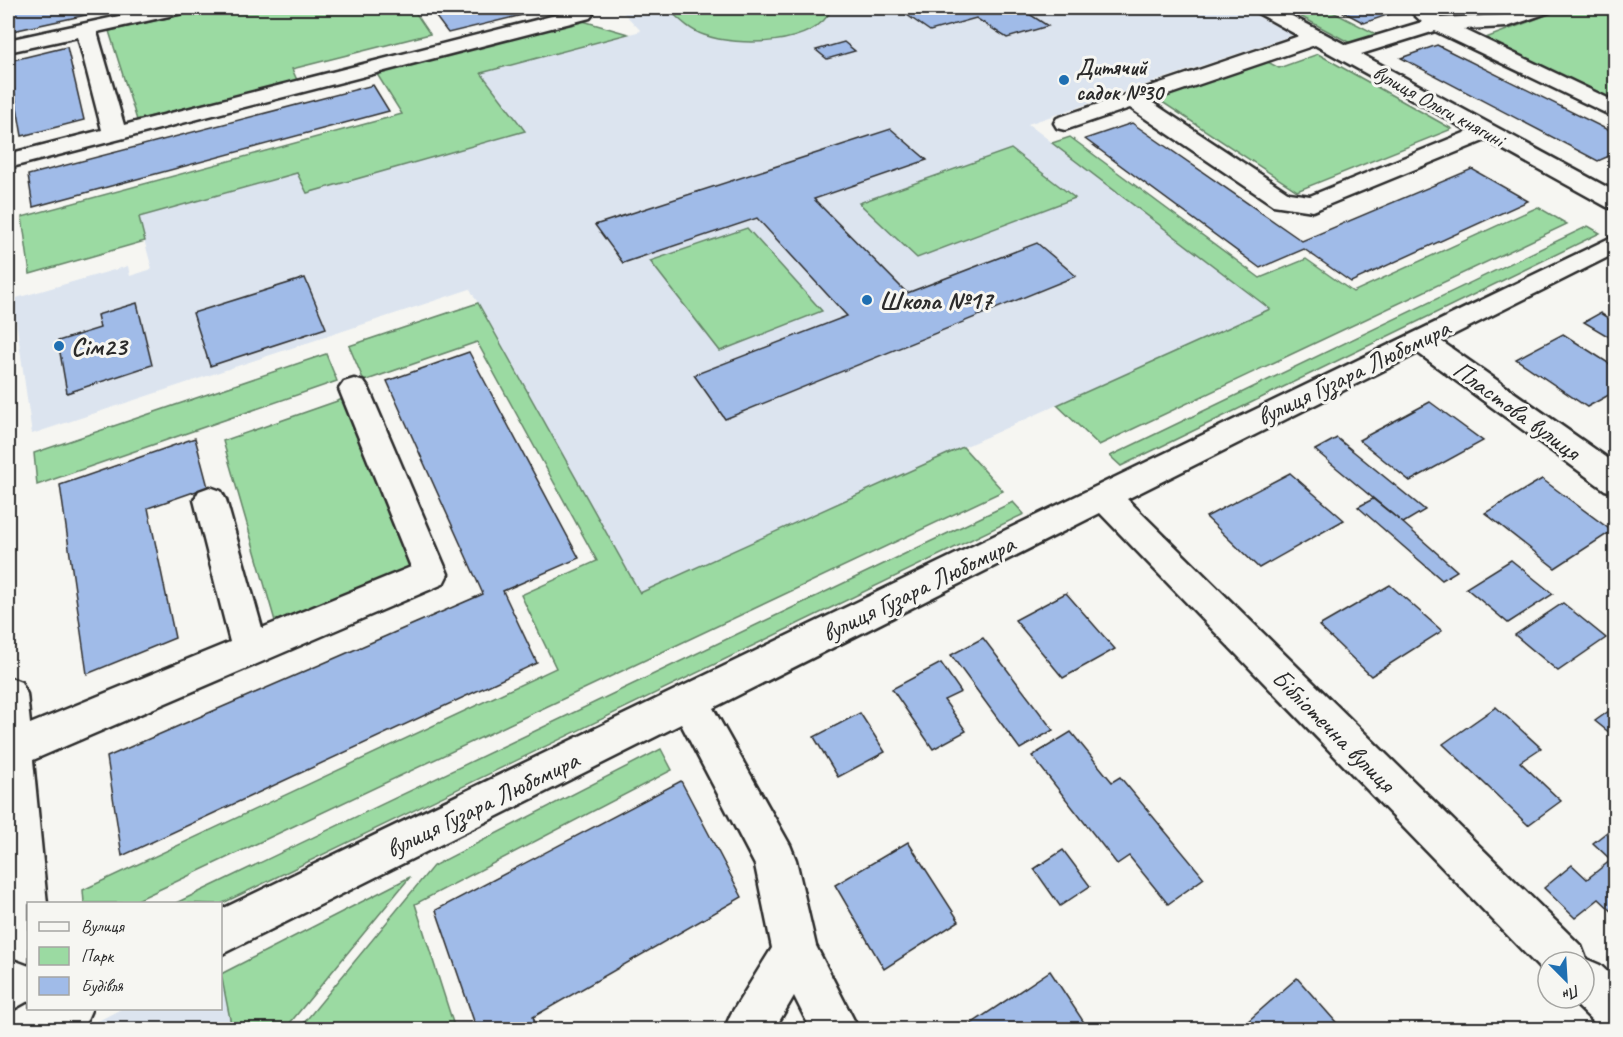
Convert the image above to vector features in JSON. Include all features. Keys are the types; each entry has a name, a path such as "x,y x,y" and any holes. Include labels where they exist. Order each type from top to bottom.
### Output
{"street":[{"path":"8,46 180,8"},
{"name":"вулиця Ольги княгині","path":"1263,8 1616,202"},
{"path":"1416,8 1437,24 1616,111"},
{"path":"1344,52 1437,24 1507,21 1543,8"},
{"path":"8,161 583,14"},
{"path":"86,28 115,134"},
{"path":"1065,123 1317,37"},
{"path":"1133,100 1282,200 1313,204 1488,131"},
{"name":"вулиця Гузара Любомира","path":"222,932 1616,243"},
{"name":"Пластова вулиця","path":"1419,340 1616,481"},
{"path":"12,750 431,574 354,389"},
{"name":"Бібліотечна вулиця","path":"1103,496 1553,950"},
{"path":"210,500 250,651"},
{"path":"8,694 27,929"},
{"path":"689,701 775,860 795,952 836,1029"},
{"path":"747,1029 795,952"},
{"path":"1596,993 1616,1012"}],"shaded area":[{"name":"Школа №17","path":"619,8 1242,8 1293,35 1028,124 1270,309 640,593 470,289 32,434 13,299 128,266 130,276 152,269 138,217 298,173 307,193 524,131 481,73 641,31"},
{"path":"222,976 232,1029 83,1029 119,1010 222,1010"}],"green space":[{"path":"212,8 432,8 415,12 430,34 292,69 297,80 137,120 109,31"},
{"path":"667,8 832,8 823,21 810,30 793,37 755,42 718,39 704,35 689,27"},
{"path":"1285,8 1325,8 1378,35 1352,44"},
{"path":"1565,8 1615,8 1615,102 1483,39"},
{"path":"576,19 628,34 481,73 525,131 307,193 297,173 139,217 145,241 30,274 22,217 402,114 375,71"},
{"path":"1318,54 1452,129 1297,191 1156,98 1266,61 1279,68"},
{"path":"1070,137 1260,278 1306,259 1353,292 1538,207 1567,224 1099,445 1057,405 1270,309 1052,143"},
{"path":"1011,149 1075,198 917,258 859,203"},
{"path":"1588,226 1600,233 1121,466 1110,456"},
{"path":"747,228 822,311 720,351 650,261"},
{"path":"478,303 640,593 963,447 1003,491 133,902 84,902 83,890 556,668 521,595 597,561 477,342 364,381 349,346"},
{"path":"326,354 337,381 37,485 34,453"},
{"path":"343,399 413,572 277,628 223,441"},
{"path":"1013,502 1024,514 222,904 178,902"},
{"path":"661,749 672,770 415,904 455,1029 299,1029 433,866"},
{"path":"410,877 285,1029 232,1029 222,973"}],"building":[{"path":"118,8 8,32 8,10"},
{"path":"456,8 551,8 448,33 433,13"},
{"path":"897,8 1020,8 1048,26 1007,38 976,18 930,31"},
{"path":"1336,8 1387,8 1396,12 1364,23"},
{"path":"844,42 855,51 827,59 816,50"},
{"path":"1437,45 1616,134 1616,153 1598,161 1401,58"},
{"path":"67,47 84,120 22,136 9,61"},
{"path":"373,85 389,111 33,207 28,175"},
{"path":"1132,123 1302,241 1472,169 1528,201 1351,282 1304,249 1260,268 1085,139"},
{"path":"891,129 927,160 814,199 907,293 1037,243 1076,276 725,419 694,375 847,316 757,218 623,263 595,225"},
{"path":"305,278 326,328 210,366 193,313"},
{"path":"137,303 152,365 67,393 58,341 100,328 97,315"},
{"path":"1600,313 1616,323 1616,341 1584,322"},
{"path":"1563,334 1616,368 1616,391 1587,407 1516,359"},
{"path":"469,352 579,558 503,591 537,663 122,856 107,757 483,594 387,381"},
{"path":"1430,402 1483,441 1410,481 1359,440"},
{"path":"195,438 208,487 148,508 175,638 87,674 60,485"},
{"path":"1337,438 1425,510 1403,523 1315,450"},
{"path":"1290,473 1344,520 1259,568 1206,517"},
{"path":"1542,479 1612,531 1555,568 1485,513"},
{"path":"1373,499 1457,571 1442,580 1358,507"},
{"path":"1511,560 1553,594 1508,623 1466,588"},
{"path":"1390,585 1442,631 1371,676 1319,626"},
{"path":"1066,593 1115,649 1063,678 1015,620"},
{"path":"1563,603 1606,638 1558,671 1515,635"},
{"path":"983,638 1053,730 1020,749 951,655"},
{"path":"941,663 961,692 944,700 966,731 933,749 892,689"},
{"path":"1616,706 1616,738 1595,721"},
{"path":"1496,707 1541,748 1520,762 1561,801 1528,825 1443,744"},
{"path":"860,713 885,752 838,777 814,737"},
{"path":"1071,732 1112,782 1120,777 1204,878 1168,904 1129,856 1117,864 1032,756"},
{"path":"681,781 742,897 533,1017 538,1030 477,1030 436,910"},
{"path":"1616,825 1616,915 1599,899 1575,918 1544,888 1572,865 1587,879 1611,860 1593,843"},
{"path":"908,842 959,921 884,969 835,885"},
{"path":"1063,850 1090,886 1060,906 1034,869"},
{"path":"1050,971 1089,1030 962,1030"},
{"path":"1297,978 1343,1030 1254,1030 1247,1022"}],"place":[{"name":"Дитячий садок №30","path":"1064,80"},
{"name":"Школа №17","path":"867,300"},
{"name":"Сім23","path":"59,346"}]}
